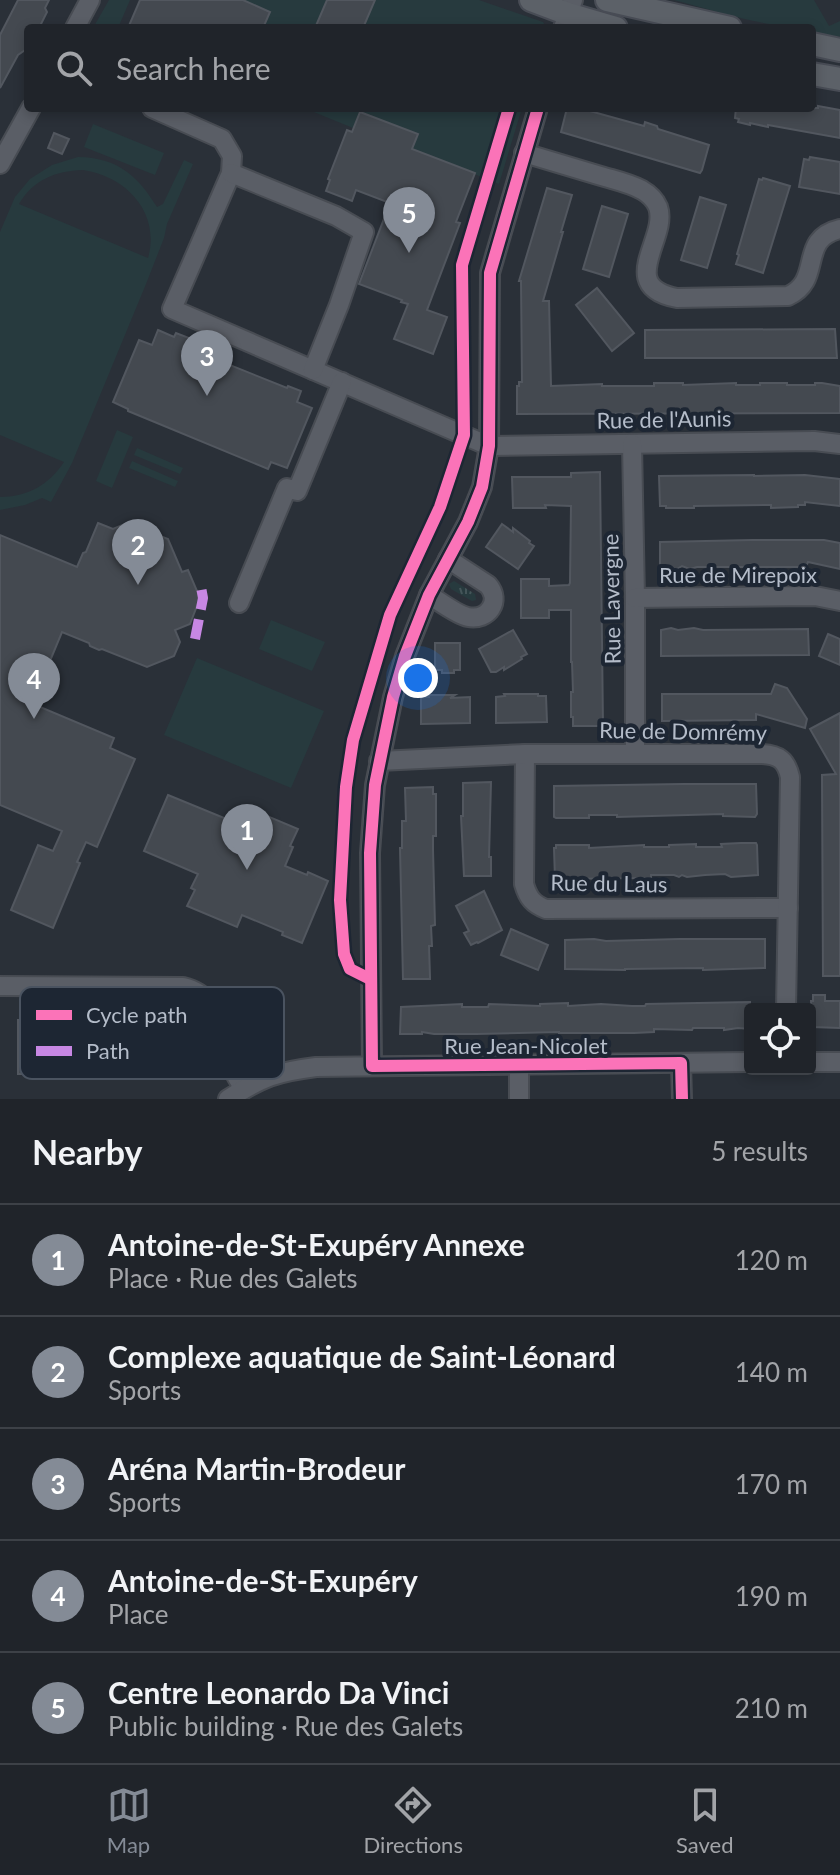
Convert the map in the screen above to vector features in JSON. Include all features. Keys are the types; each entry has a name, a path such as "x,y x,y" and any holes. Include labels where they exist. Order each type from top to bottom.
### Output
{"main road":[{"path":"531,0 602,24"},
{"path":"607,0 712,24"},
{"path":"816,45 840,50"},
{"path":"816,75 840,79"}],"street":[{"path":"77,24 90,0"},
{"path":"0,164 29,112"},
{"path":"161,112 222,139 232,156 231,173 172,309 489,446"},
{"path":"372,1066 370,853 379,761 405,656 429,595 480,495 489,446 490,273 537,112"},
{"path":"524,153 633,186 649,195 657,205 660,217 648,262 648,277 654,288 665,296 788,296 797,292 808,278 818,241 831,231 840,229"},
{"path":"231,173 336,216 364,232 313,370"},
{"path":"239,603 287,488 297,491 342,382"},
{"name":"Rue de l'Aunis","path":"489,446 814,441 840,444"},
{"name":"Rue Lavergne","path":"632,444 635,753"},
{"path":"429,595 467,617 485,614 492,607 495,598 488,585 448,559"},
{"name":"Rue de Mirepoix","path":"635,598 815,596 840,601"},
{"name":"Rue de Domrémy","path":"379,761 525,754 635,753 773,754 782,759 790,777 786,1003"},
{"name":"Rue du Laus","path":"525,754 524,884 531,900 538,906 546,909 788,908"},
{"path":"0,986 183,987"},
{"name":"Rue Jean-Nicolet","path":"284,1071 316,1067 744,1062"},
{"path":"816,1062 840,1062"},
{"path":"681,1063 682,1099"},
{"path":"519,1065 519,1099"},
{"name":"Rue Jean-Nicolet","path":"236,1094 260,1079"}],"green space":[{"path":"109,0 130,0 120,24 95,24"},
{"path":"243,0 479,0 544,24 265,24 270,12"},
{"path":"674,0 814,0 829,26 840,21 840,37 816,33 816,24 772,24"},
{"path":"314,112 360,112 353,128"},
{"path":"360,112 521,112 499,184 412,149 417,134"},
{"path":"93,124 164,153 155,175 84,147"},
{"path":"78,157 115,165 134,177 157,207 163,204 184,160 193,164 72,463 51,502 42,498 0,510 0,497 19,495 36,488 64,462 0,435 0,232 15,197 30,179 52,165","holes":["83,170 99,174 126,189 144,212 151,242 148,258 19,204 31,189 46,178"]},
{"path":"117,430 133,437 112,488 96,481"},
{"path":"137,448 183,468 180,474 134,455"},
{"path":"132,461 178,481 175,487 129,468"},
{"path":"454,581 475,594 476,600 472,601 451,589 449,584"},
{"path":"271,620 325,642 312,671 259,649"},
{"path":"197,658 324,711 291,788 164,735"}],"building":[{"path":"18,0 49,0 41,24 24,24 24,51 18,55 0,88 0,35"},
{"path":"140,0 243,0 270,12 265,24 130,24"},
{"path":"327,0 375,0 365,24 317,24"},
{"path":"818,108 840,110 840,138 768,125 750,125 735,118 736,112 816,112"},
{"path":"360,112 418,134 412,149 475,173 427,310 447,317 433,354 394,339 408,304 359,284 390,203 356,190 352,201 326,191 347,130 352,132"},
{"path":"566,112 593,112 644,126 645,122 709,145 700,173 561,132"},
{"path":"54,133 69,139 62,154 48,148"},
{"path":"810,157 840,162 840,194 799,187 804,159 809,160"},
{"path":"759,179 790,186 763,273 736,264"},
{"path":"547,188 572,195 543,301 549,301 551,386 822,383 840,386 840,413 517,414 517,386 522,382 519,281"},
{"path":"700,197 726,205 707,268 681,260"},
{"path":"602,206 628,214 609,277 583,269"},
{"path":"597,288 634,333 612,351 576,305"},
{"path":"835,329 837,358 645,358 645,330"},
{"path":"158,330 174,337 176,333 189,338 185,347 301,391 297,402 312,408 287,468 271,462 268,469 113,402 139,340 152,345"},
{"path":"600,472 603,726 573,726 571,610 549,610 549,618 521,618 521,579 549,579 549,586 570,583 571,506 513,508 512,477 571,477 571,473"},
{"path":"754,475 840,479 840,506 805,502 805,505 798,507 771,508 771,505 660,506 659,476"},
{"path":"98,523 113,529 127,523 168,539 182,572 188,570 200,598 190,624 175,630 180,642 174,656 147,667 99,650 62,632 45,673 34,669 21,699 114,738 110,748 135,759 97,847 86,842 53,928 11,910 38,845 53,851 62,831 0,805 0,535 77,567"},
{"path":"502,524 513,532 513,528 534,546 518,569 486,547"},
{"path":"824,540 840,543 840,569 808,562 806,567 690,569 682,566 671,570 660,567 660,542"},
{"path":"808,629 809,655 661,656 661,630"},
{"path":"513,630 527,654 504,670 504,667 491,672 479,649"},
{"path":"828,634 840,639 840,665 819,656"},
{"path":"435,643 460,643 460,670 442,673 442,670 435,670"},
{"path":"775,684 787,688 807,719 805,728 756,714 756,720 662,721 662,694 771,694"},
{"path":"504,694 546,696 547,722 496,723 496,697"},
{"path":"421,697 470,697 470,723 421,724"},
{"path":"840,713 840,976 823,976 822,775 836,774 810,729"},
{"path":"491,782 491,876 464,876 463,783"},
{"path":"756,784 757,814 755,817 723,814 554,817 554,786"},
{"path":"433,787 433,794 436,794 436,836 433,836 435,925 431,926 432,946 429,946 430,979 403,979 400,848 402,821 406,821 405,788"},
{"path":"168,795 241,825 248,808 298,829 285,866 328,881 302,943 242,915 237,927 187,906 198,874 144,851"},
{"path":"756,843 758,875 555,879 556,845 589,845 589,848 696,844 696,847 722,847 721,844"},
{"path":"484,891 502,930 471,945 464,933 469,931 456,906"},
{"path":"511,929 548,945 538,970 501,955"},
{"path":"765,939 765,968 565,969 565,940"},
{"path":"813,995 825,995 825,1001 840,1001 840,1028 816,1027 816,1003 811,1003"},
{"path":"750,1002 744,1003 744,1028 654,1029 654,1032 634,1033 400,1034 401,1007"},
{"path":"20,1020 20,1074 18,1074"}],"marked path":[{"path":"195,639 203,598 201,587"}],"cycle path":[{"path":"370,979 350,969 344,954 340,900 346,787 353,740 390,615 440,507 464,435 462,265 508,112"},
{"path":"537,112 490,273 489,446 482,487 468,522 429,595 405,656 393,697 375,785 370,853 372,1066 681,1063 682,1099"}],"place":[{"name":"Centre Leonardo Da Vinci","path":"409,253"},
{"name":"Aréna Martin-Brodeur","path":"207,396"},
{"name":"Complexe aquatique de Saint-Léonard","path":"138,585"},
{"name":"Antoine-de-St-Exupéry","path":"34,719"},
{"name":"Antoine-de-St-Exupéry Annexe","path":"247,870"}]}
